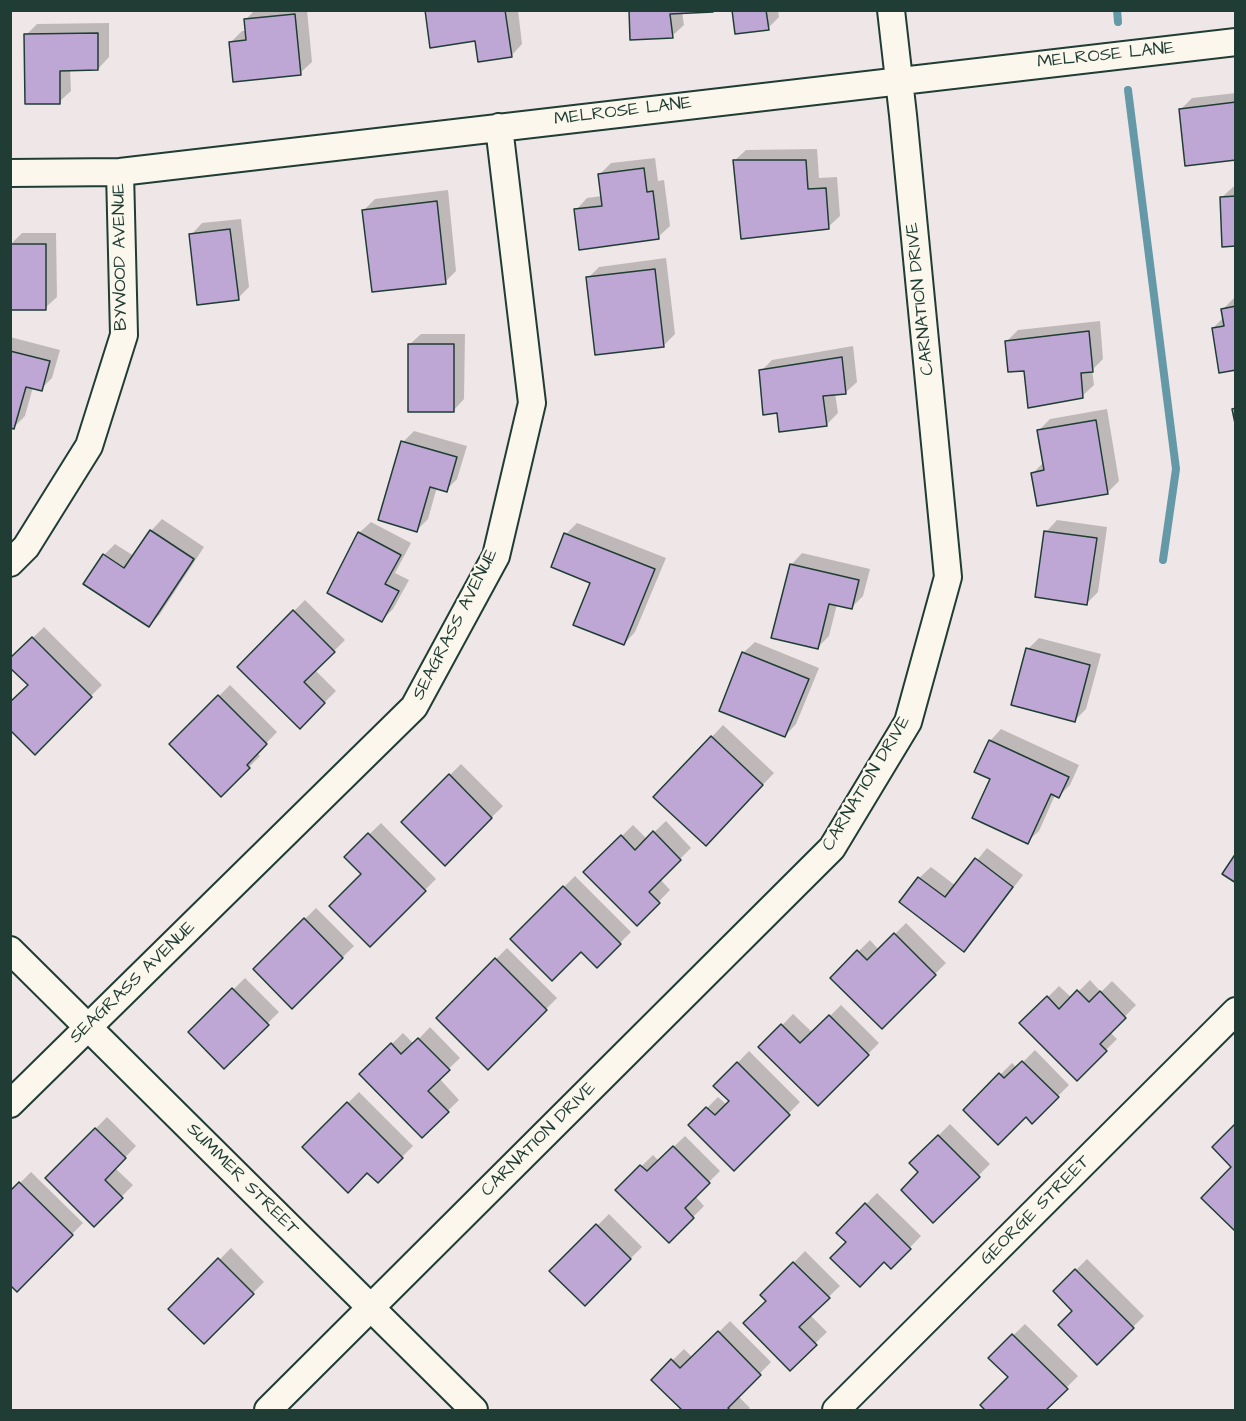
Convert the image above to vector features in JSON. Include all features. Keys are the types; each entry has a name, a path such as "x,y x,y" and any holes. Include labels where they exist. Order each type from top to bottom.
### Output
{"street":[{"name":"CARNATION DRIVE","path":"268,1410 832,848 908,722 948,577 891,10"},
{"name":"MELROSE LANE","path":"10,172 120,172 1236,42"},
{"name":"SEAGRASS AVENUE","path":"10,1104 414,707 496,556 532,403 499,127"},
{"name":"BYWOOD AVENUE","path":"10,564 26,548 89,446 124,335 120,172"},
{"name":"SUMMER STREET","path":"10,950 474,1410"},
{"name":"GEORGE STREET","path":"836,1410 1236,1011"}],"building":[{"path":"425,10 505,10 512,57 478,62 475,41 430,48"},
{"path":"629,10 712,10 713,12 670,14 673,38 630,40"},
{"path":"732,10 766,10 769,30 735,34"},
{"path":"295,14 301,75 233,82 229,42 246,40 244,19"},
{"path":"98,33 98,70 60,71 60,104 25,104 24,34"},
{"path":"1236,102 1236,160 1185,166 1179,109"},
{"path":"733,160 806,160 808,189 826,188 829,229 741,239"},
{"path":"644,168 647,192 653,191 659,239 579,250 574,209 602,206 598,174"},
{"path":"1236,196 1236,246 1222,247 1220,197"},
{"path":"437,201 446,284 372,292 362,210"},
{"path":"230,229 239,300 197,305 189,234"},
{"path":"10,244 46,244 46,310 10,310"},
{"path":"655,269 664,347 595,355 586,277"},
{"path":"1236,306 1236,370 1219,373 1212,328 1224,326 1221,309"},
{"path":"1089,331 1093,372 1081,373 1083,398 1028,408 1024,371 1008,372 1005,341"},
{"path":"408,344 454,344 454,412 408,412"},
{"path":"10,351 50,361 42,391 26,387 14,429 10,428"},
{"path":"842,357 846,394 823,396 827,426 779,432 777,413 763,415 759,370"},
{"path":"1236,408 1236,428 1232,409"},
{"path":"1096,420 1108,494 1037,506 1031,473 1044,470 1037,430"},
{"path":"401,441 457,457 447,492 430,487 417,532 378,520"},
{"path":"150,530 194,559 149,627 83,584 103,554 124,568"},
{"path":"1044,531 1097,538 1087,605 1035,597"},
{"path":"358,532 401,555 385,584 399,591 382,622 327,593"},
{"path":"564,533 655,569 624,645 573,625 590,583 551,567"},
{"path":"790,564 859,580 852,609 829,604 818,649 771,638"},
{"path":"293,610 335,652 304,682 325,703 300,729 237,667"},
{"path":"32,637 92,697 35,755 10,730 10,702 28,685 10,668 10,658"},
{"path":"1026,648 1090,665 1075,722 1011,705"},
{"path":"742,652 809,679 785,737 719,711"},
{"path":"218,695 267,744 247,765 250,768 221,797 169,744"},
{"path":"711,736 763,785 706,846 653,797"},
{"path":"989,740 1069,777 1059,798 1051,794 1028,844 972,818 990,779 974,772"},
{"path":"449,774 492,818 445,866 401,822"},
{"path":"653,831 681,860 649,892 660,903 637,926 583,872 621,835 635,850"},
{"path":"368,833 426,891 370,947 329,906 361,874 344,857"},
{"path":"1236,853 1236,883 1222,874"},
{"path":"975,858 1013,887 964,952 899,902 918,877 945,897"},
{"path":"563,886 621,944 597,968 581,952 552,981 510,939"},
{"path":"304,918 343,958 292,1009 253,969"},
{"path":"894,933 936,975 882,1029 830,978 857,950 867,960"},
{"path":"495,958 547,1010 488,1070 436,1018"},
{"path":"232,988 269,1025 224,1069 188,1032"},
{"path":"1077,990 1089,1002 1100,991 1126,1018 1100,1044 1107,1051 1077,1081 1019,1023 1047,996 1059,1009"},
{"path":"829,1015 869,1055 818,1106 758,1047 781,1024 800,1043"},
{"path":"418,1038 450,1070 428,1091 449,1112 422,1138 359,1074 391,1043 401,1054"},
{"path":"1022,1061 1059,1097 1032,1124 1026,1117 998,1145 963,1110 999,1073 1004,1078"},
{"path":"737,1062 790,1115 734,1171 688,1125 706,1107 715,1115 729,1101 713,1086"},
{"path":"347,1102 403,1158 378,1183 367,1173 348,1193 302,1147"},
{"path":"1236,1123 1236,1232 1201,1198 1231,1167 1212,1147"},
{"path":"95,1128 126,1158 105,1180 123,1198 94,1227 45,1178"},
{"path":"938,1135 980,1177 933,1223 901,1190 918,1172 909,1163"},
{"path":"673,1146 710,1183 685,1208 694,1218 669,1243 615,1190 640,1165 647,1171"},
{"path":"19,1182 73,1235 17,1292 10,1285 10,1191"},
{"path":"865,1203 911,1249 891,1269 884,1262 860,1287 830,1258 846,1242 836,1233"},
{"path":"596,1224 631,1259 585,1306 549,1271"},
{"path":"218,1258 254,1294 204,1344 168,1309"},
{"path":"793,1262 830,1298 799,1327 817,1345 790,1371 743,1323 766,1301 760,1295"},
{"path":"1075,1269 1134,1328 1097,1365 1058,1325 1072,1311 1053,1291"},
{"path":"718,1331 761,1375 728,1408 730,1410 682,1410 651,1380 671,1359 680,1368"},
{"path":"1012,1334 1068,1389 1046,1410 985,1410 980,1405 1008,1377 988,1358"}],"waterway":[{"path":"1117,10 1118,22"},
{"path":"1128,90 1176,469 1163,560"}]}
